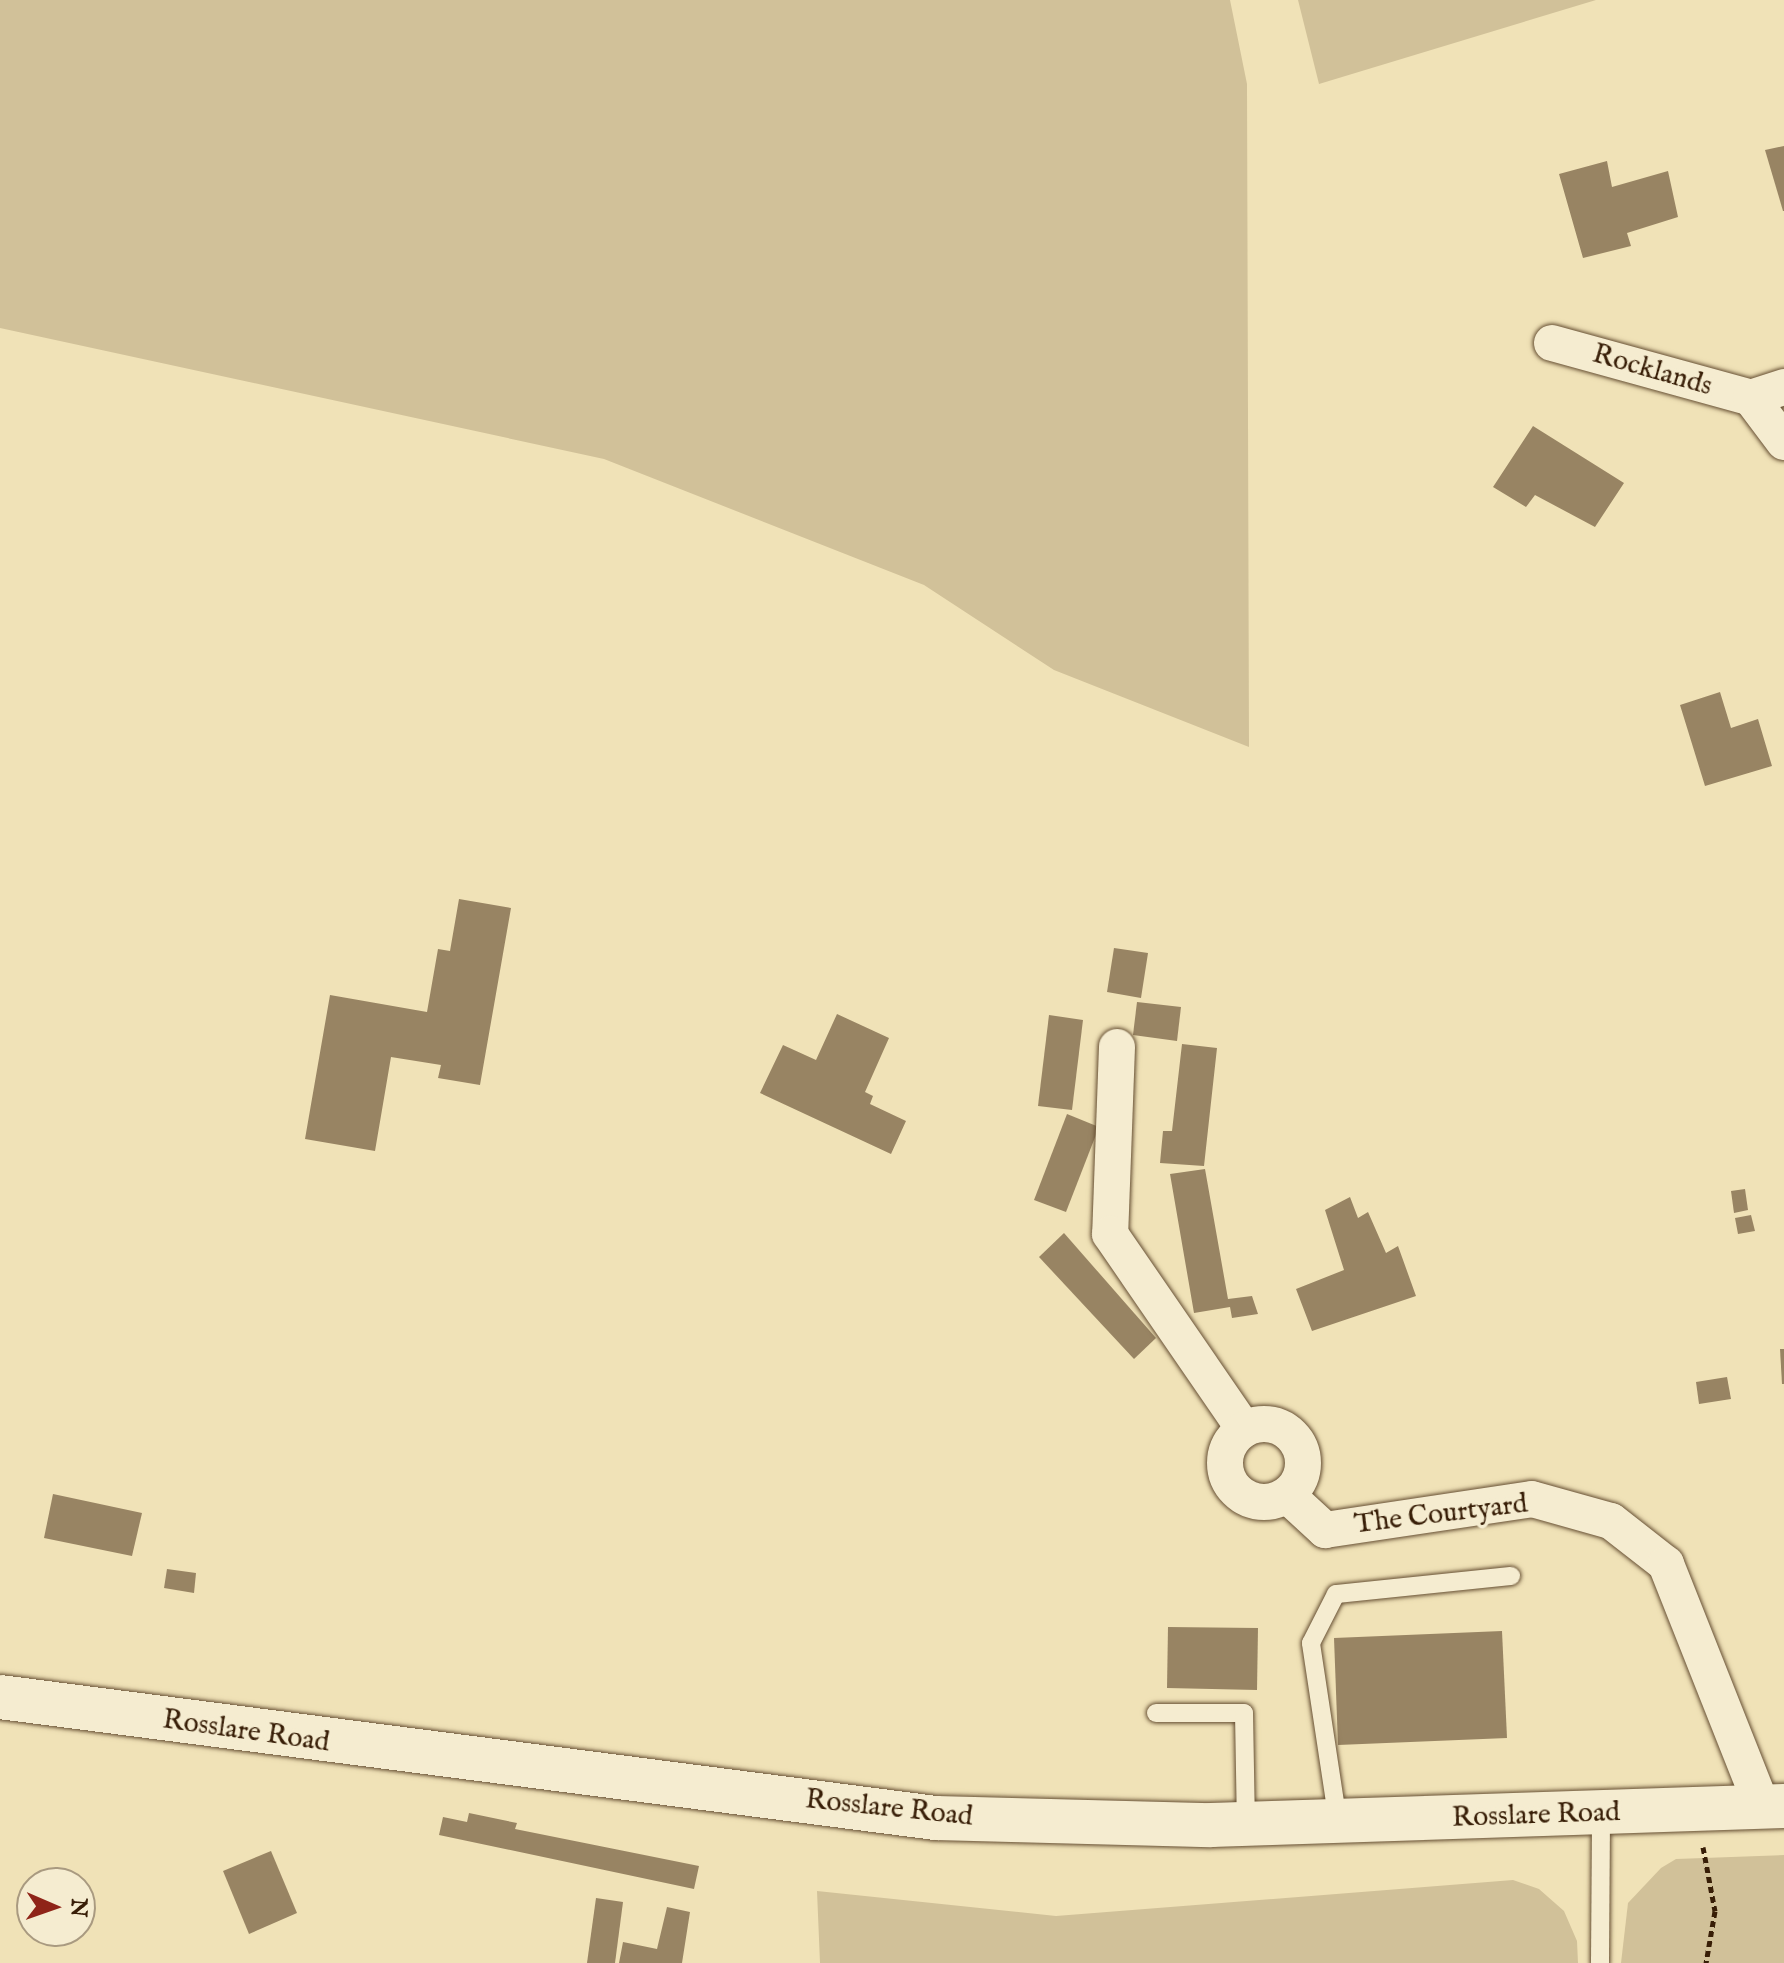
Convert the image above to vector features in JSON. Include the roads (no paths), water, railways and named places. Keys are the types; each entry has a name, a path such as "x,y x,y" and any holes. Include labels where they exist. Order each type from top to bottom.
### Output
{"main road":[{"name":"Rosslare Road","path":"0,1697 936,1818 1246,1824 1773,1807"}],"street":[{"name":"Rocklands","path":"1552,343 1767,393 1784,442"},
{"path":"1117,1047 1110,1234 1244,1429"},
{"path":"1269,1424 1293,1436 1303,1460 1302,1474 1287,1495 1263,1503 1250,1501 1231,1485 1225,1474 1227,1448 1244,1429 1269,1424"},
{"name":"The Courtyard","path":"1287,1495 1325,1530 1532,1499 1611,1521 1666,1564 1773,1807"}],"lane":[{"path":"1338,1822 1311,1643 1336,1594 1511,1576"},
{"path":"1156,1713 1244,1713 1246,1824"},
{"path":"1600,1963 1601,1813"}]}
